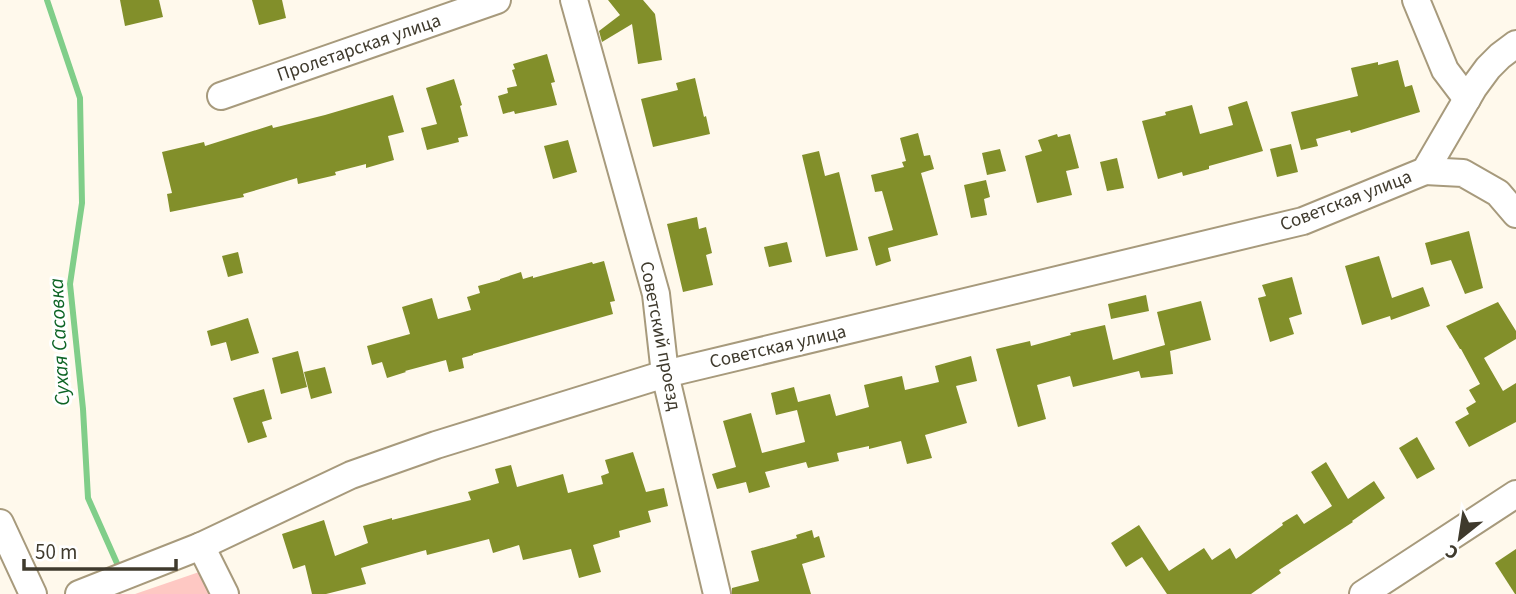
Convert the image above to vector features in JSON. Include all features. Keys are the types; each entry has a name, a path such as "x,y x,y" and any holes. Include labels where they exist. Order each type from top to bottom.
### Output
{"street":[{"name":"Пролетарская улица","path":"221,96 497,0"},
{"name":"Советский проезд","path":"574,0 656,294 666,373 717,594"},
{"path":"1416,0 1446,70 1467,99"},
{"name":"Советская улица","path":"1425,171 1488,68 1516,44"},
{"name":"Советская улица","path":"93,590 201,545 351,475 436,445 666,373 1303,221 1425,171 1463,173 1499,193 1516,215"},
{"path":"1363,594 1516,494"},
{"path":"0,523 33,594"},
{"path":"201,545 225,594"}],"shaded area":[{"path":"205,570 216,594 135,594"}],"building":[{"path":"120,0 159,0 163,17 125,26"},
{"path":"252,0 282,0 286,18 259,25"},
{"path":"608,0 643,0 655,14 662,60 638,64 632,24 602,42 599,31 620,15"},
{"path":"547,54 555,82 551,83 557,105 503,114 498,96 508,93 507,88 517,86 513,64"},
{"path":"1398,60 1405,87 1412,85 1420,112 1351,133 1350,130 1316,139 1318,146 1301,150 1291,112 1358,96 1351,68"},
{"path":"695,78 710,134 653,147 641,99 678,90 676,83"},
{"path":"454,79 468,136 458,138 459,142 427,150 421,128 437,124 426,88"},
{"path":"393,95 404,132 388,136 394,160 366,168 366,164 298,184 297,178 243,194 244,197 170,212 167,194 172,193 162,152 204,142 205,146 272,125 273,128"},
{"path":"1247,101 1263,151 1183,176 1182,172 1158,179 1142,121 1192,105 1200,134 1233,125 1228,107"},
{"path":"918,133 924,156 930,155 934,169 921,173 938,235 888,248 891,261 876,266 868,237 893,230 882,191 875,192 871,175 904,167 902,162 906,161 900,138"},
{"path":"1057,134 1058,137 1070,134 1079,168 1066,171 1072,195 1037,203 1025,156 1042,151 1038,140"},
{"path":"568,140 577,172 553,179 544,146"},
{"path":"1291,144 1298,172 1277,177 1270,149"},
{"path":"1000,149 1006,171 987,175 982,153"},
{"path":"819,151 825,176 839,172 858,250 826,257 802,155"},
{"path":"1117,158 1124,188 1107,191 1100,162"},
{"path":"986,180 990,197 984,199 987,215 971,218 964,185"},
{"path":"697,217 699,229 706,227 712,253 706,255 713,285 683,292 667,224"},
{"path":"1469,231 1483,288 1465,294 1451,260 1431,265 1425,243"},
{"path":"787,242 792,262 769,267 764,247"},
{"path":"238,252 243,273 228,277 222,256"},
{"path":"1379,256 1392,298 1423,287 1430,306 1391,320 1390,316 1362,325 1345,266"},
{"path":"604,261 615,301 610,302 613,314 473,354 462,358 464,368 449,372 446,360 387,378 382,362 372,365 367,346 410,334 402,307 432,298 438,319 471,310 467,297 480,293 478,286 521,272 523,279 533,278"},
{"path":"1292,277 1302,314 1289,318 1294,334 1270,342 1258,298 1266,296 1262,285"},
{"path":"1146,295 1149,311 1111,319 1108,304"},
{"path":"1201,301 1211,340 1170,351 1173,374 1141,378 1139,371 1073,387 1070,376 1037,385 1046,419 1018,427 996,349 1030,341 1031,346 1105,325 1113,360 1165,345 1157,312"},
{"path":"1498,302 1516,331 1516,339 1484,358 1503,391 1516,383 1516,422 1469,447 1455,422 1469,414 1466,408 1476,402 1469,390 1480,384 1446,326"},
{"path":"248,318 259,353 231,361 226,342 211,346 207,331"},
{"path":"298,351 307,387 281,394 272,358"},
{"path":"971,356 977,381 956,386 967,423 925,435 932,458 907,464 901,441 837,453 839,461 808,468 806,462 765,472 770,487 749,493 746,482 717,489 712,474 736,467 723,421 751,413 762,453 805,442 797,410 776,415 771,393 794,387 798,402 830,394 836,416 869,407 864,385 902,376 905,390 939,382 935,366"},
{"path":"325,367 332,393 311,399 304,372"},
{"path":"264,389 272,419 262,422 267,437 248,443 233,398"},
{"path":"1417,437 1435,469 1417,479 1399,448"},
{"path":"633,452 646,492 664,488 668,506 648,511 651,522 619,531 620,537 593,545 601,572 579,578 571,549 523,560 519,545 493,553 489,539 427,555 426,550 361,568 366,584 326,594 312,594 305,565 293,569 282,534 324,520 335,556 368,543 363,526 471,500 468,492 499,483 495,469 511,465 517,487 563,474 568,493 603,484 601,476 609,473 605,460"},
{"path":"1326,462 1348,499 1374,481 1385,498 1279,570 1281,573 1251,594 1167,594 1142,557 1126,567 1111,543 1139,525 1169,571 1204,548 1212,560 1230,548 1236,559 1297,514 1304,524 1332,506 1311,472"},
{"path":"812,530 814,538 819,536 825,557 802,564 811,594 732,594 732,588 759,581 751,551 797,538 796,535"},
{"path":"1516,549 1516,594 1515,594 1495,563"}],"waterway":[{"name":"Сухая Сасовка","path":"47,0 80,98 82,203 70,284 83,409 88,498 120,570"}]}
